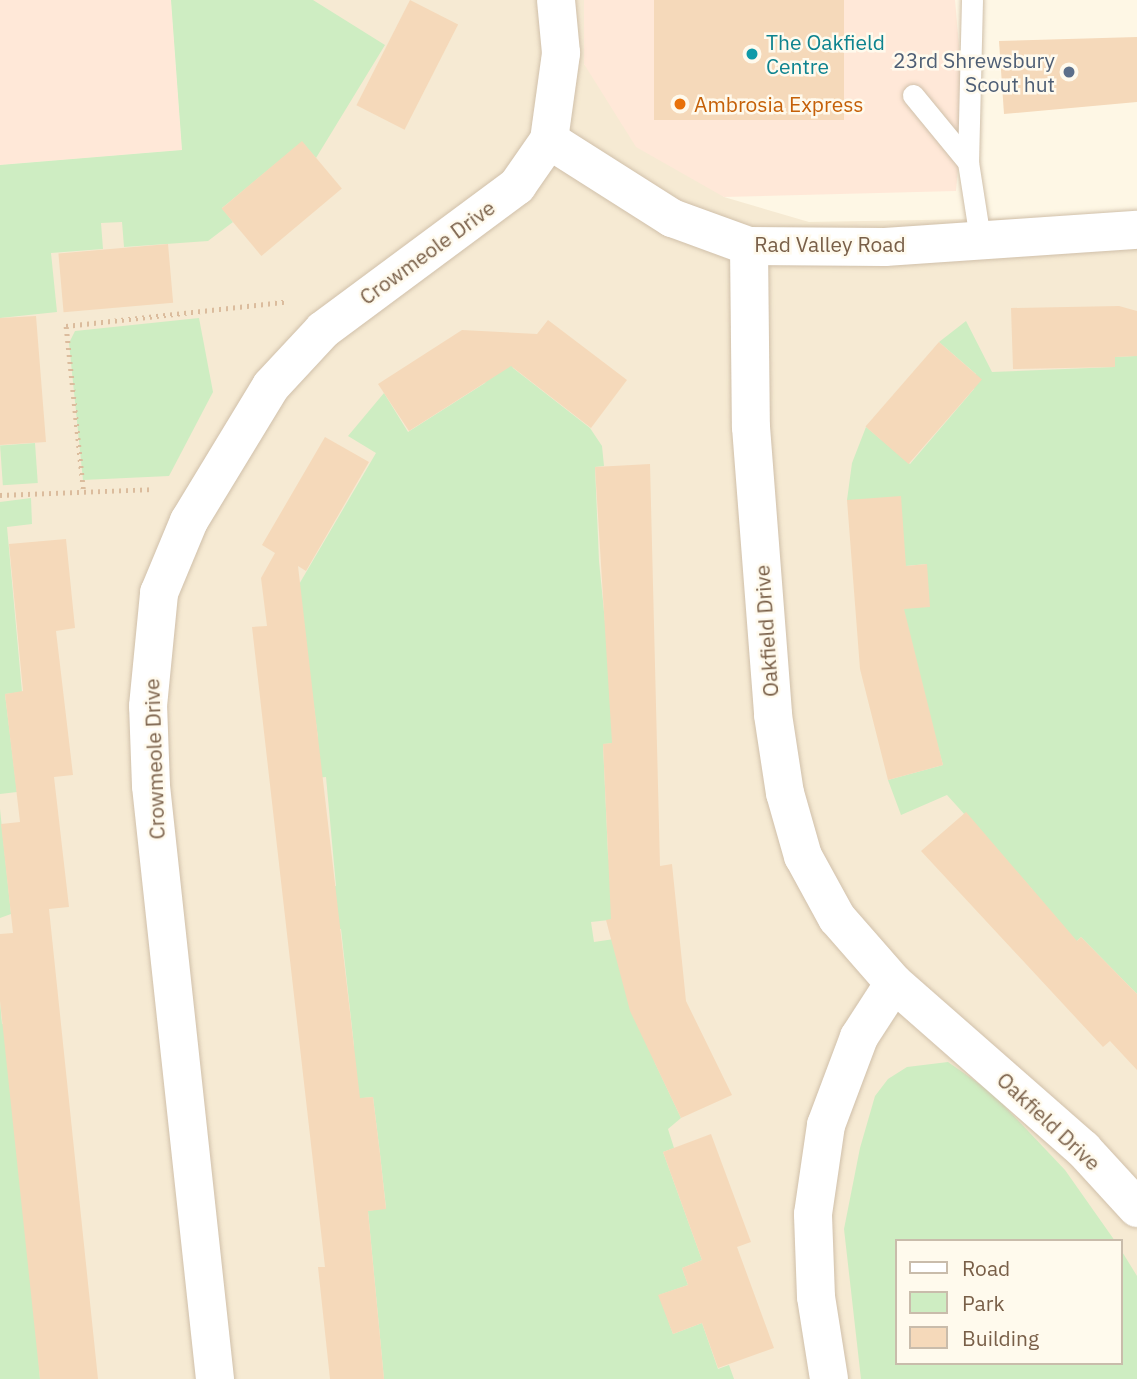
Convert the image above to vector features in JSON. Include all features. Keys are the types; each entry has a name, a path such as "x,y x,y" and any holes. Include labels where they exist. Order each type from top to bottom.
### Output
{"street":[{"name":"Crowmeole Drive","path":"215,1379 151,786 148,705 159,593 207,488 253,410 323,330 517,186 549,141 561,53 556,0"},
{"name":"Rad Valley Road","path":"549,141 671,218 749,246 885,247 1137,230"},
{"name":"Oakfield Drive","path":"749,246 751,427 772,715 785,793 803,856 837,918 894,983 1083,1149 1137,1209"},
{"path":"829,1379 816,1297 813,1214 827,1125 859,1037 894,983"}],"lane":[{"path":"972,0 968,162 980,239"},
{"path":"913,95 968,162"}],"path":[{"path":"83,489 65,326 290,302"},
{"path":"0,495 83,489 207,488"}],"shaded area":[{"path":"0,0 171,0 182,150 0,165"},
{"path":"171,0 584,0 584,64 724,197 809,222 1137,216 1137,1379 0,1379 0,165 182,150"},
{"path":"584,0 955,0 964,101 956,191 724,197 636,147 584,64"}],"green space":[{"path":"171,0 313,0 385,45 316,158 302,142 222,208 233,222 208,241 124,247 122,222 101,223 103,249 51,253 57,312 0,318 0,165 182,150"},
{"path":"199,318 213,392 169,476 83,480 69,343 75,331"},
{"path":"966,321 992,372 1114,367 1115,357 1135,356 1137,350 1137,994 1081,937 1042,975 1032,889 947,795 901,815 888,780 943,765 900,609 927,564 905,566 847,500 852,463 866,427 910,464 974,389 976,374 939,342"},
{"path":"503,346 513,368 590,428 602,446 604,466 595,467 599,561 617,743 603,744 608,854 618,919 591,922 594,942 621,938 655,1063 681,1118 668,1129 674,1148 663,1152 702,1260 682,1268 688,1285 659,1295 673,1334 702,1323 718,1369 729,1365 734,1379 384,1379 368,1211 386,1208 373,1097 334,1101 354,1046 341,929 333,929 329,887 336,886 326,777 303,779 318,738 298,586 376,453 348,436 384,393 408,432 485,383"},
{"path":"35,443 38,483 3,485 0,445"},
{"path":"31,498 32,524 7,527 22,692 5,694 17,792 0,794 0,502"},
{"path":"0,809 11,914 0,918"},
{"path":"0,1001 2,1024 13,1023 40,1379 0,1379"},
{"path":"948,1062 991,1092 1065,1170 1114,1239 895,1239 895,1365 1123,1365 1123,1253 1137,1276 1137,1379 861,1379 844,1229 860,1148 875,1096 888,1079 907,1067"}],"building":[{"path":"410,0 458,25 405,130 356,105"},
{"name":"The Oakfield Centre","path":"654,0 844,0 844,120 654,120"},
{"name":"23rd Shrewsbury Scout hut","path":"1137,37 1137,102 1004,114 999,41"},
{"path":"302,141 342,188 261,256 222,208"},
{"path":"168,244 173,303 64,312 58,254"},
{"path":"1119,306 1137,311 1137,356 1115,357 1115,367 1013,369 1011,308"},
{"path":"36,316 46,442 0,445 0,318"},
{"path":"548,320 627,380 591,428 511,366 409,431 378,384 462,330 537,334"},
{"path":"939,342 982,379 909,464 866,427"},
{"path":"325,437 369,462 306,571 298,566 360,1098 373,1097 386,1209 368,1211 384,1379 330,1379 318,1267 325,1267 252,627 267,626 261,578 275,553 262,545"},
{"path":"650,464 660,866 672,864 686,1001 732,1095 681,1118 630,1011 606,920 611,919 603,744 612,743 595,467"},
{"path":"901,496 906,566 927,564 930,607 904,609 943,765 888,780 860,669 847,500"},
{"path":"66,539 75,628 56,631 73,775 54,777 69,907 49,909 98,1379 40,1379 0,1001 0,934 13,933 1,824 20,822 5,694 23,691 9,544"},
{"path":"966,812 1077,941 1081,937 1137,994 1137,1070 1110,1041 1103,1047 921,851"},
{"path":"711,1134 751,1242 737,1247 774,1348 718,1368 702,1323 673,1334 658,1295 688,1285 682,1268 702,1260 663,1152"}],"place":[{"name":"The Oakfield Centre","path":"752,54"},
{"name":"23rd Shrewsbury Scout hut","path":"1069,72"},
{"name":"Ambrosia Express","path":"680,104"}]}
